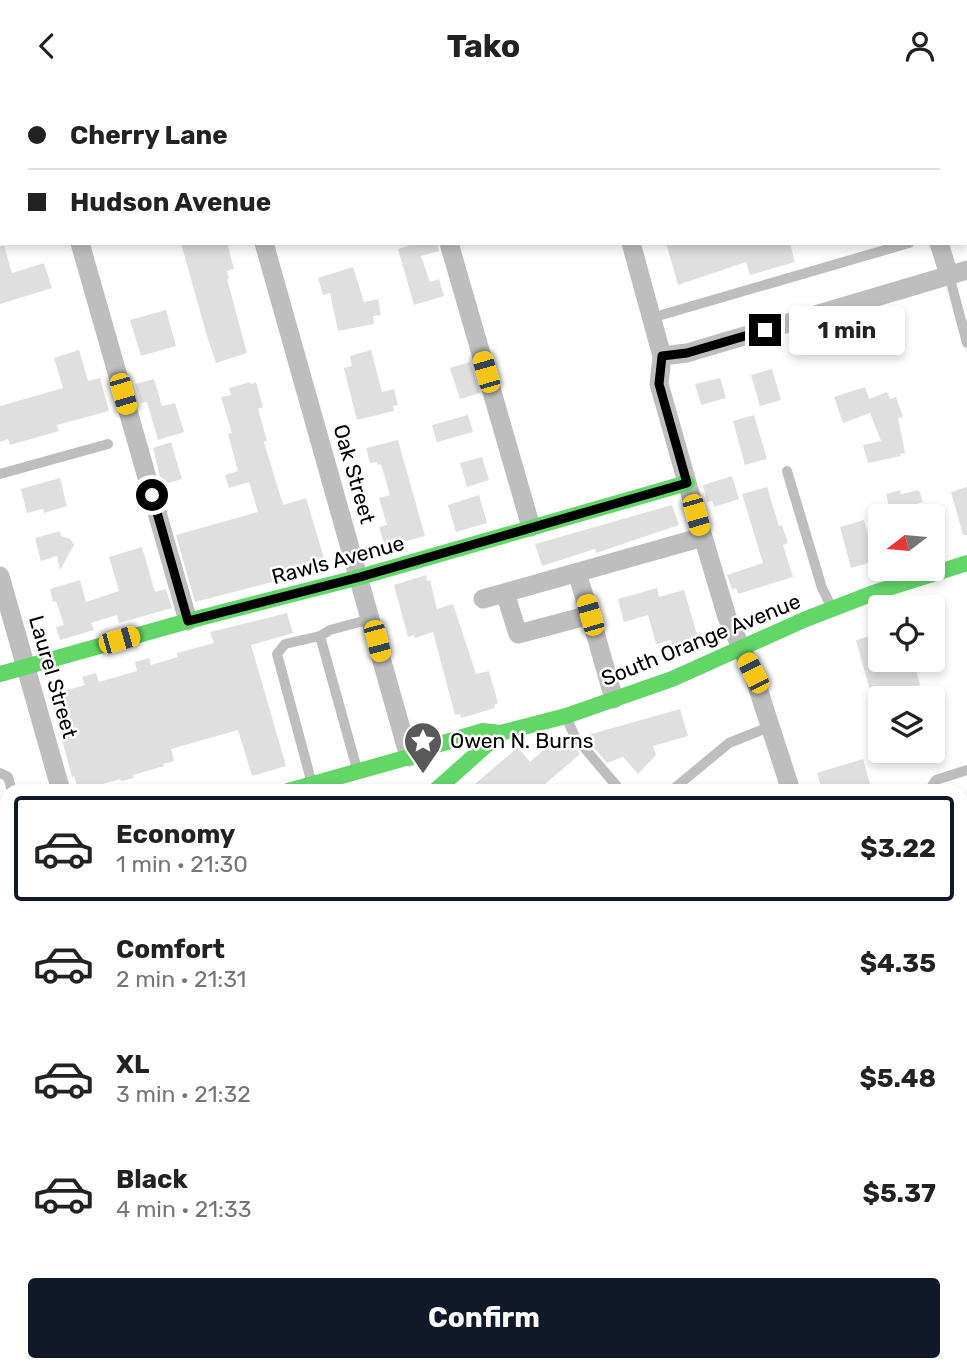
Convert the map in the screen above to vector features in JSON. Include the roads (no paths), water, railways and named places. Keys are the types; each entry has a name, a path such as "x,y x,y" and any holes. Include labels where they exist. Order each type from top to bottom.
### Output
{"street":[{"path":"81,245 188,621"},
{"name":"Oak Street","path":"265,245 410,757"},
{"path":"450,245 531,527"},
{"path":"632,245 662,356 659,384 687,483 727,617 753,673 789,784"},
{"path":"662,356 687,353 958,273 940,245"},
{"name":"Rawls Avenue","path":"0,674 188,621 360,577 687,483"},
{"path":"483,599 703,537"},
{"name":"South Orange Avenue","path":"312,784 410,757 423,749 484,731 496,737 566,716 671,679 832,609 967,563"},
{"path":"577,573 614,699"},
{"name":"Laurel Street","path":"0,576 59,784"},
{"path":"505,593 518,634 590,615"},
{"path":"447,784 496,737"}],"lane":[{"path":"652,318 902,245"},
{"path":"958,273 967,343"},
{"path":"0,474 108,443"},
{"path":"787,471 822,588 832,609"},
{"path":"312,784 277,654 285,644 371,619"},
{"path":"320,636 358,771"},
{"path":"566,716 575,737 615,784"},
{"path":"679,784 729,743 769,727"},
{"path":"934,784 967,771"}],"place":[{"name":"Owen N. Burns","path":"423,775"}]}
